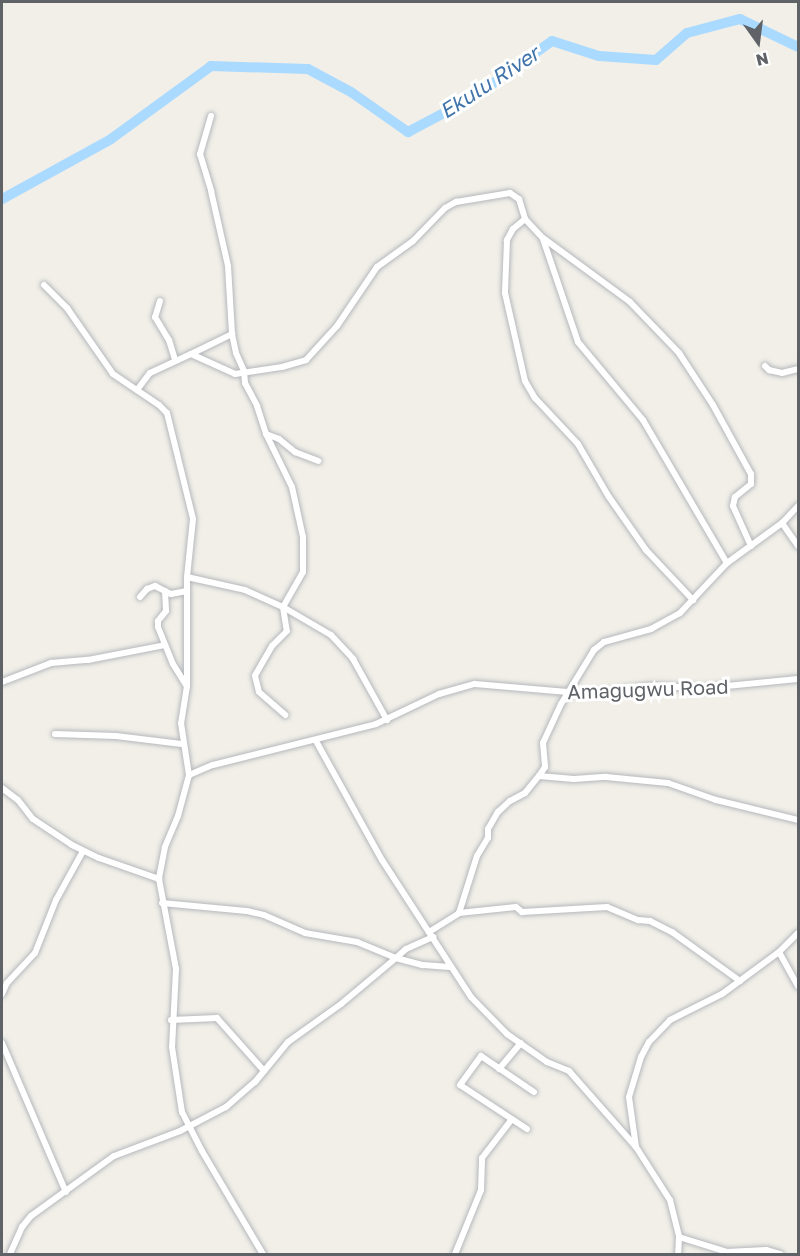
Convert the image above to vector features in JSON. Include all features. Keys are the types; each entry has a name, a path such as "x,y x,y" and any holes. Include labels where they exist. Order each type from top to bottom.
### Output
{"street":[{"path":"211,116 200,154 212,191 229,272 232,334 237,358 244,371 245,383 257,406 266,434 292,487 303,537 303,572 283,607 287,631 272,646 255,675 259,692 285,715"},
{"path":"191,354 230,373 282,367 306,360 337,326 377,267 413,241 451,204 510,193 519,199 525,219 543,238 630,302 679,353 713,405 751,474 751,484 735,497 733,506 751,546"},
{"path":"525,219 513,229 507,240 505,293 525,381 535,398 578,444 609,497 646,550 693,600"},
{"path":"543,238 578,342 643,420 727,563"},
{"path":"44,285 72,315 113,374 164,409 171,424 193,519 186,591 187,686 181,723 182,744 189,776 178,816 165,847 159,879 176,969 176,995 171,1020 177,1085 182,1112 189,1127 263,1254"},
{"path":"160,301 155,317 169,340 175,360"},
{"path":"137,390 150,373 232,334"},
{"path":"765,366 769,370 782,374 798,369"},
{"path":"266,434 279,439 295,452 318,461"},
{"path":"459,913 477,856 488,838 488,829 510,801 525,793 545,767 543,743 561,704 569,694 585,663 598,646 612,639 651,630 680,614 727,563 782,523 798,506"},
{"path":"782,523 798,546"},
{"path":"187,577 245,590 314,623 344,647 387,720"},
{"path":"140,597 152,586 175,594 186,591"},
{"path":"165,591 166,611 158,621 158,627 173,664 187,686"},
{"path":"2,682 51,663 88,660 165,645"},
{"name":"Amagugwu Road","path":"189,776 213,765 316,741 387,720 439,694 475,684 569,694 651,686 706,688 798,680"},
{"path":"55,734 116,736 182,744"},
{"path":"316,741 382,860 450,967 482,1010 520,1043 547,1062 569,1071 636,1148 670,1200 679,1237 678,1254"},
{"path":"539,776 574,779 606,777 668,783 716,800 798,819"},
{"path":"2,788 18,800 33,819 84,851 159,879"},
{"path":"2,994 7,983 35,953 56,900 84,851"},
{"path":"162,903 247,911 264,915 297,931 357,942 396,958 423,965 450,967"},
{"path":"10,1254 22,1227 31,1216 114,1156 189,1127 242,1095 288,1042 341,1004 406,949 431,935 459,913 516,907 522,912 607,907 638,920 650,921 672,932 740,981"},
{"path":"636,1148 629,1097 640,1057 649,1042 670,1020 722,994 779,952 798,933"},
{"path":"779,952 798,986"},
{"path":"171,1020 218,1018 264,1071"},
{"path":"2,1043 66,1192"},
{"path":"499,1069 520,1043"},
{"path":"527,1129 460,1084 481,1056 534,1092"},
{"path":"455,1254 481,1190 482,1158 512,1119"},
{"path":"679,1237 727,1252 766,1250 779,1254"}],"waterway":[{"name":"Ekulu River","path":"2,199 111,139 211,66 308,69 351,92 408,132 474,97 552,41 599,56 656,60 687,33 740,19 798,47"}]}
